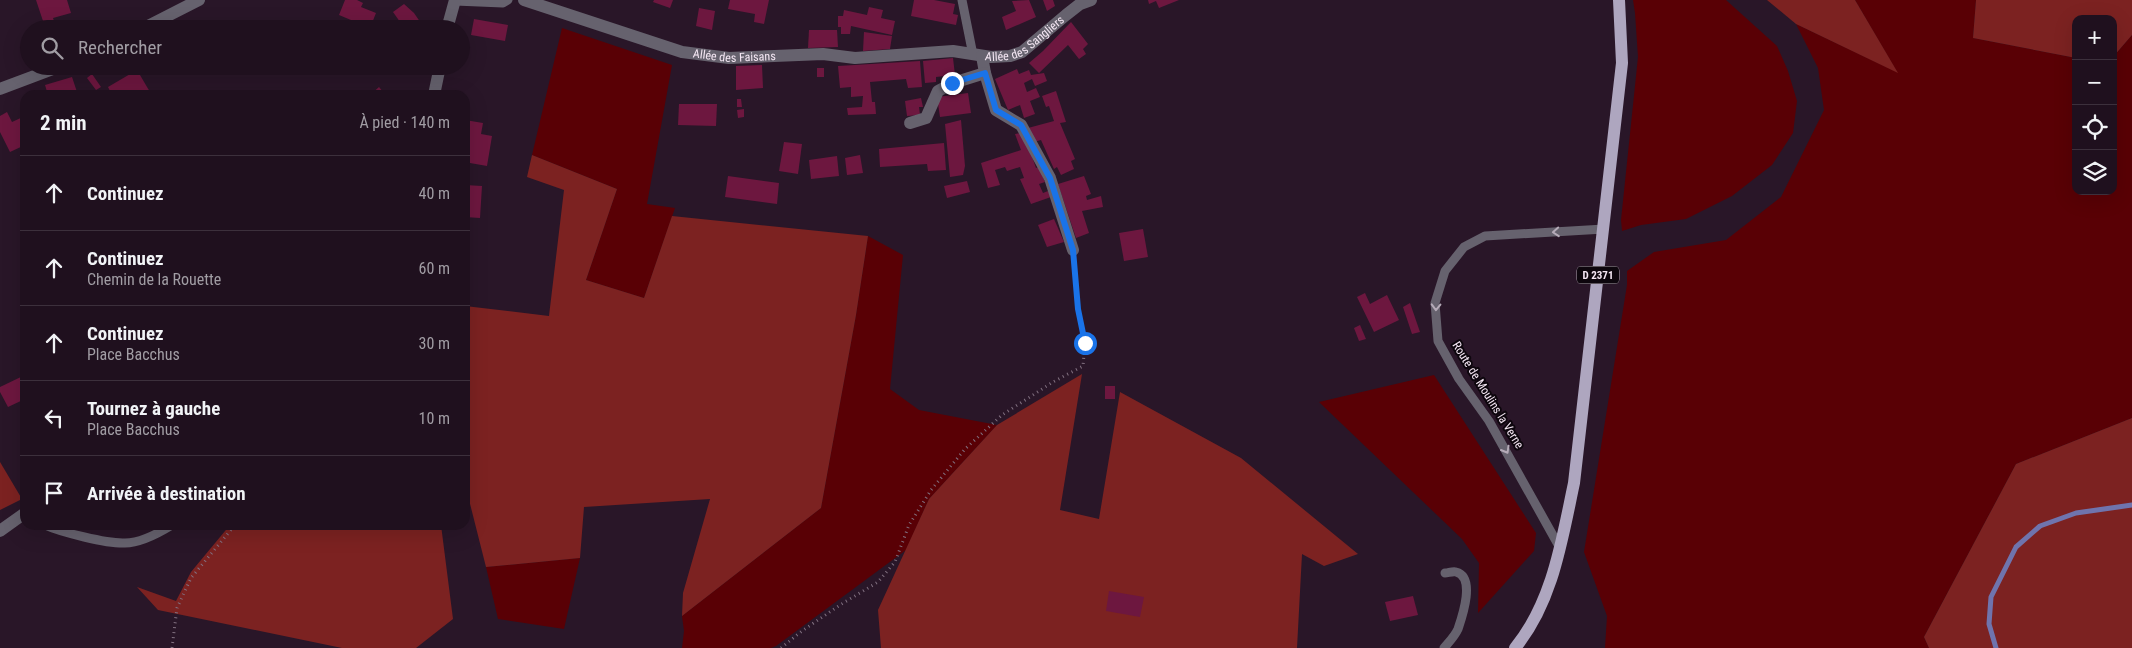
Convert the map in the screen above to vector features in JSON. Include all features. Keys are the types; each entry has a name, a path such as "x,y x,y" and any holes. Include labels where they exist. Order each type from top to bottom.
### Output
{"main road":[{"name":"D 2371","path":"1515,648 1525,636 1546,595 1560,548 1574,483 1622,63 1619,0"}],"street":[{"path":"159,20 198,0"},
{"name":"Allée des Faisans","path":"524,0 682,52 721,57 823,54 855,58 953,50"},
{"name":"Allée des Sangliers","path":"953,50 978,55 1010,56 1022,52 1066,14 1080,4 1091,0"},
{"path":"450,20 455,1"},
{"path":"978,55 996,110 1021,125 1050,178 1073,250"},
{"path":"910,123 926,118 938,91 952,83 985,73"},
{"path":"0,88 36,75"},
{"path":"435,90 438,75"},
{"path":"0,531 20,517"}],"lane":[{"path":"455,1 503,4 508,0"},
{"path":"962,0 978,55"},
{"name":"Route de Moulins la Verne","path":"1560,548 1489,420 1459,379 1438,342 1434,303 1445,271 1464,247 1485,236 1604,229"},
{"path":"58,530 125,543 153,536 163,530"},
{"path":"1444,648 1457,631 1466,599 1467,586 1462,576 1456,572 1445,573"}],"path":[{"path":"781,648 840,604 878,582 895,562 909,525 931,490 965,449 1002,415 1053,382 1082,366 1085,343 1078,309 1073,250"},
{"path":"172,648 177,608 191,578 231,530"}],"shaded area":[{"path":"1633,0 1726,0 1777,46 1788,71 1797,101 1793,133 1772,165 1732,196 1686,219 1641,225 1622,231 1621,220 1638,57"},
{"path":"1767,0 1855,0 1898,73 1796,24"},
{"path":"1855,0 1976,0 1973,38 2072,57 2072,195 2117,195 2117,52 2132,35 2132,418 2016,464 1924,637 1929,648 1605,648 1607,616 1584,552 1627,285 1627,271 1654,252 1726,240 1781,197 1824,110 1818,68 1796,24 1897,72"},
{"path":"1976,0 2132,0 2132,35 2117,52 2117,15 2072,15 2072,57 1973,38"},
{"path":"562,28 672,65 647,204 675,208 644,298 586,280 617,189 532,155"},
{"path":"532,155 617,189 586,280 644,298 672,216 868,236 856,315 821,508 682,616 683,593 710,499 584,507 580,558 486,567 470,504 470,307 549,316 564,190 527,177"},
{"path":"868,236 903,255 890,389 919,410 997,425 929,499 906,550 776,646 771,648 682,648 684,631 682,616 821,508 856,315"},
{"path":"1082,374 1060,510 1099,519 1120,392 1241,458 1358,554 1324,566 1302,554 1297,648 881,648 878,610 929,499 997,425"},
{"path":"1434,375 1536,533 1534,551 1478,613 1479,563 1462,539 1319,402"},
{"path":"2132,418 2132,648 1929,648 1924,637 2016,464"},
{"path":"0,462 20,496 20,500 0,510"},
{"path":"226,530 442,530 453,619 416,648 342,648 158,610 137,587 176,601 191,572"},
{"path":"580,558 564,629 498,619 486,567"}],"building":[{"path":"36,0 67,0 71,13 53,18 54,20 43,20"},
{"path":"345,0 357,0 363,3 361,7 376,13 373,20 351,20 339,15"},
{"path":"654,0 673,0 670,8 653,2"},
{"path":"730,0 769,0 764,24 754,22 755,14 728,9"},
{"path":"914,0 934,0 955,4 953,14 958,15 956,25 911,16"},
{"path":"1029,0 1036,17 1006,30 1002,17 1016,11 1012,1"},
{"path":"1043,0 1053,0 1055,6 1047,11"},
{"path":"1148,0 1179,0 1159,8 1156,1 1149,4"},
{"path":"404,4 419,20 399,20 393,12"},
{"path":"869,7 883,10 881,18 895,21 892,35 851,26 850,34 841,34 841,27 838,27 838,16 843,16 844,10 867,15"},
{"path":"699,8 715,11 712,30 696,26"},
{"path":"474,19 508,25 505,41 471,35"},
{"path":"1071,22 1088,44 1083,49 1086,54 1079,59 1068,45 1039,73 1029,63"},
{"path":"809,30 837,30 838,47 808,48"},
{"path":"864,32 892,36 890,49 863,51"},
{"path":"953,58 955,75 936,77 936,82 925,83 923,61"},
{"path":"920,61 922,87 908,88 906,79 870,82 872,102 875,102 876,114 848,115 847,108 862,107 863,96 851,97 851,87 840,88 838,66"},
{"path":"762,65 763,88 736,90 736,66"},
{"path":"817,68 824,68 824,77 817,77"},
{"path":"1017,69 1019,74 1029,70 1031,75 1044,73 1047,81 1035,86 1032,79 1024,83 1027,92 1036,88 1040,97 1030,101 1035,114 1024,118 1020,105 1008,110 995,79"},
{"path":"93,75 101,87 96,90 87,78"},
{"path":"128,75 140,75 149,90 110,90 108,87"},
{"path":"72,77 76,90 46,90 45,85"},
{"path":"1056,91 1066,122 1060,123 1075,159 1071,161 1074,169 1061,175 1057,167 1054,169 1041,140 1034,142 1028,128 1054,121 1049,106 1046,107 1042,96"},
{"path":"968,93 971,113 940,117 937,97"},
{"path":"921,98 923,107 919,107 920,115 907,116 905,101"},
{"path":"737,99 741,99 742,107 737,107"},
{"path":"679,104 717,104 716,126 678,125"},
{"path":"744,109 744,117 738,118 737,110"},
{"path":"7,112 12,122 20,118 20,147 10,152 0,132 0,116"},
{"path":"961,120 965,166 963,175 950,177 945,124"},
{"path":"470,121 483,123 481,134 492,136 487,166 470,163"},
{"path":"1021,133 1036,168 1039,167 1045,182 1039,184 1043,193 1048,191 1051,197 1031,204 1020,179 1024,178 1020,167 1007,171 1005,167 995,170 1000,185 988,188 981,163 1021,150 1015,134"},
{"path":"784,142 802,144 798,174 779,171"},
{"path":"944,143 946,170 928,171 927,164 880,167 879,149"},
{"path":"860,155 863,173 847,175 845,158"},
{"path":"837,156 839,176 811,179 809,160"},
{"path":"728,176 779,183 777,204 725,197"},
{"path":"1084,176 1091,194 1086,196 1087,200 1101,196 1103,207 1082,211 1089,233 1076,238 1058,184"},
{"path":"967,181 970,192 947,198 944,186"},
{"path":"470,185 482,186 480,218 470,217"},
{"path":"1054,219 1064,242 1047,247 1038,225"},
{"path":"1143,229 1148,257 1124,261 1119,233"},
{"path":"1365,293 1370,304 1387,295 1399,320 1374,332 1357,297"},
{"path":"1410,303 1420,332 1412,334 1403,307"},
{"path":"1360,325 1366,339 1359,341 1354,328"},
{"path":"20,377 20,401 8,407 0,392 0,387"},
{"path":"1105,386 1115,386 1115,399 1105,399"},
{"path":"1109,591 1144,597 1140,617 1106,611"},
{"path":"1413,596 1418,615 1390,621 1385,602"}],"waterway":[{"path":"1996,648 1989,624 1991,597 2016,547 2040,526 2076,513 2132,505"}],"route":[{"path":"952,83 985,73 996,110 1021,125 1050,178 1073,250 1078,309 1085,343"}]}
